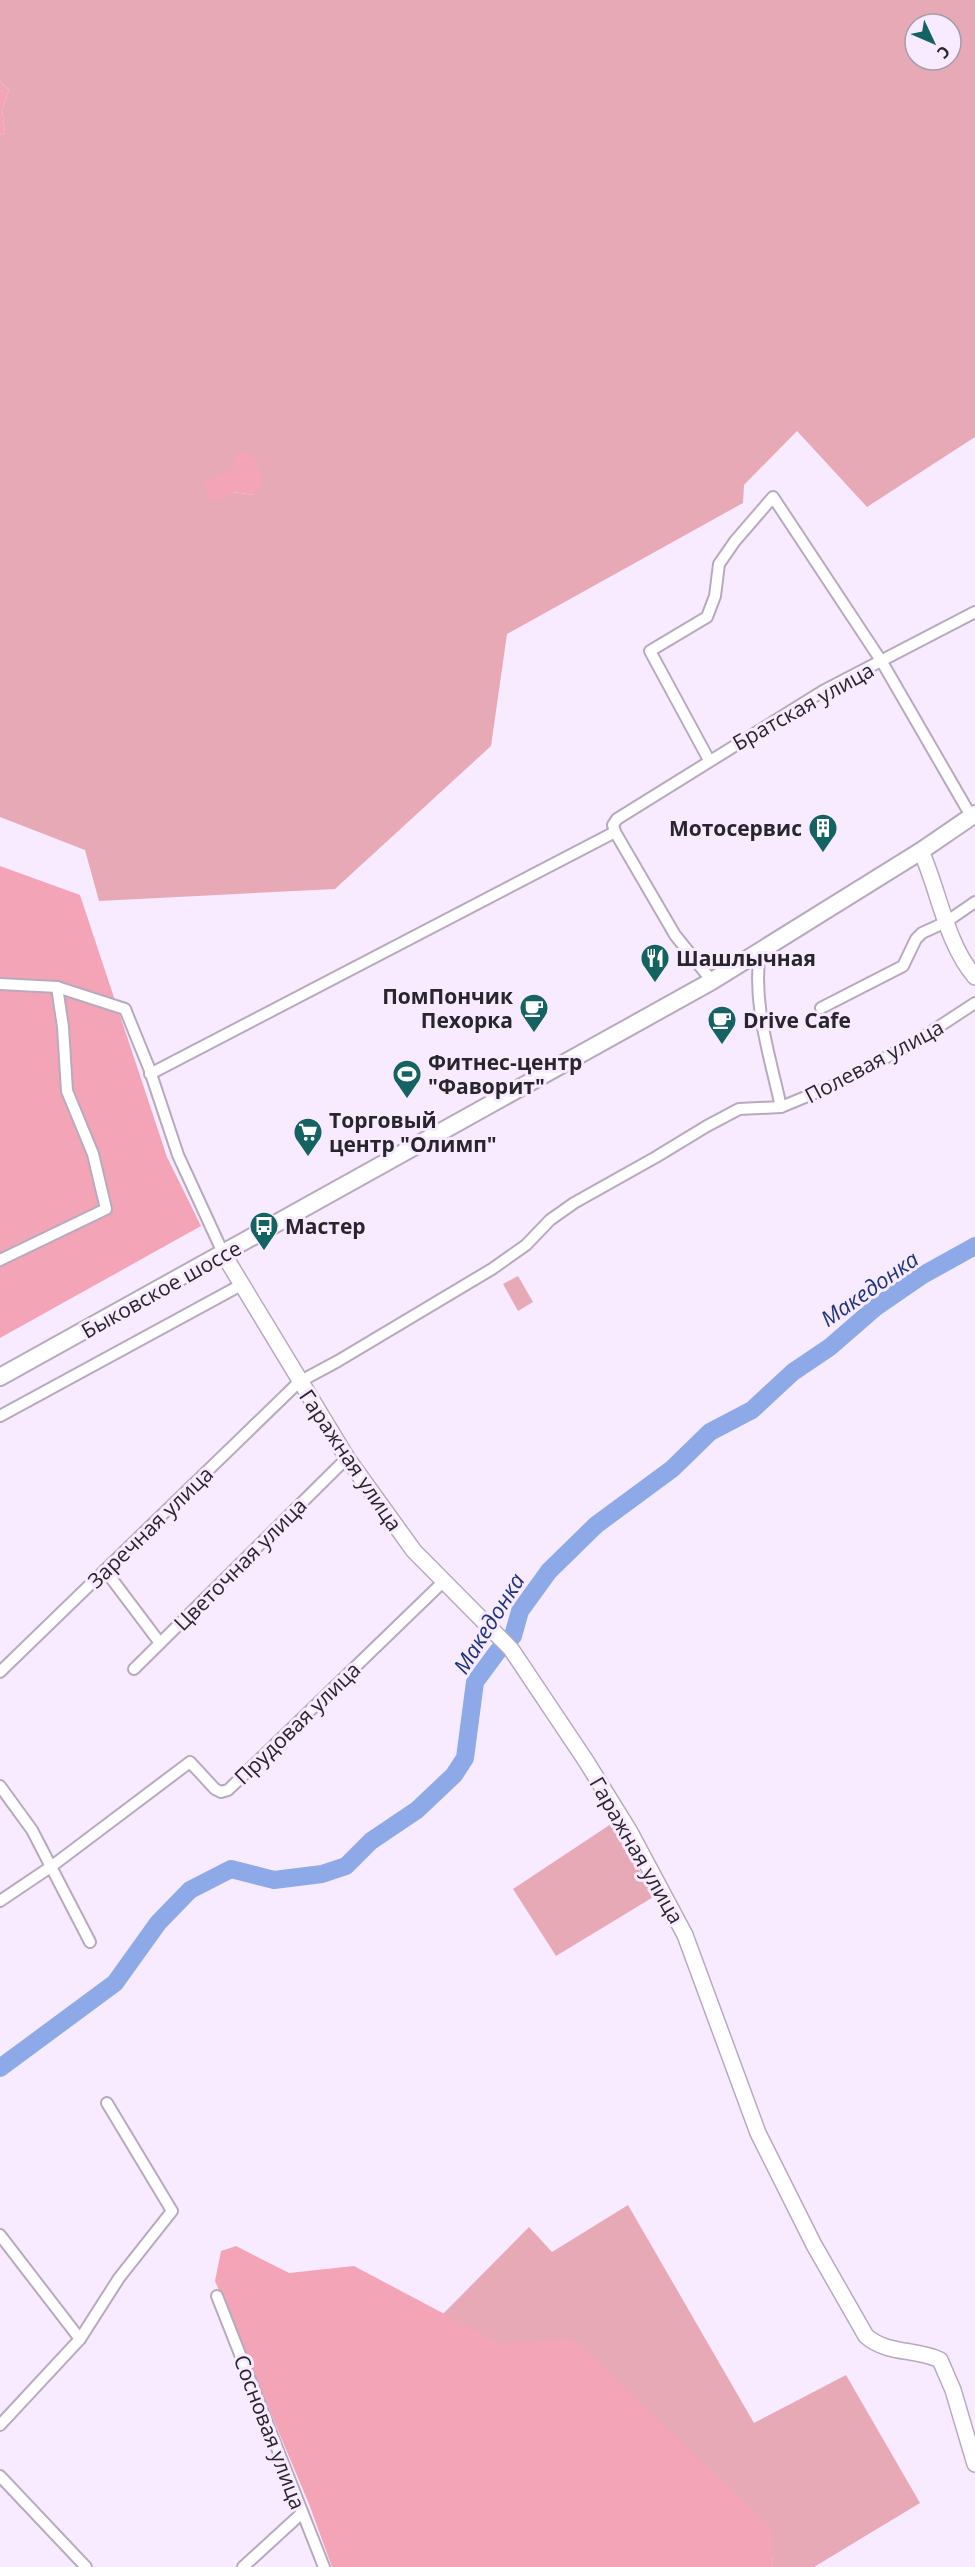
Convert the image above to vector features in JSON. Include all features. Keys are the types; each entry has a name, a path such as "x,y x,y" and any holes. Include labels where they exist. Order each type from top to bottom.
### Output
{"main road":[{"name":"Быковское шоссе","path":"0,1377 224,1255 712,981 921,851 973,815"}],"street":[{"name":"Братская улица","path":"615,832 613,825 617,819 709,760 823,691 882,662 773,497 735,541 719,564 715,596 707,617 650,651 709,760"},
{"path":"973,815 882,662 975,612"},
{"path":"150,1074 615,832 675,935 712,981"},
{"path":"921,851 932,876 946,922 959,952 975,977"},
{"path":"821,1008 903,966 916,939 975,902"},
{"name":"Полевая улица","path":"760,952 757,971 759,1007 781,1107 832,1086 872,1065 975,1004"},
{"path":"0,984 57,987 125,1009 178,1155 224,1255"},
{"path":"0,1260 106,1209 93,1154 67,1091 63,1027 57,987"},
{"name":"Заречная улица","path":"0,1672 299,1382 492,1269 526,1245 550,1220 574,1203 707,1126 739,1109 781,1107"},
{"name":"Гаражная улица","path":"224,1255 347,1458 414,1551 507,1645 591,1769 669,1901 685,1935 758,2133 814,2245 866,2336 875,2344 903,2352 926,2354 940,2361 953,2390 975,2464"},
{"path":"0,1416 241,1285"},
{"name":"Цветочная улица","path":"134,1669 347,1458"},
{"path":"105,1570 160,1643"},
{"name":"Прудовая улица","path":"0,1901 52,1866 190,1761 215,1790 228,1790 443,1582"},
{"path":"0,1786 32,1830 90,1942"},
{"path":"0,2425 80,2339 120,2278 172,2211 107,2103"},
{"path":"0,2235 80,2339"},
{"name":"Сосновая улица","path":"217,2296 324,2567"},
{"path":"0,2476 86,2567"},
{"path":"243,2567 302,2513"}],"shaded area":[{"path":"0,0 975,0 975,437 867,507 797,431 744,485 743,503 507,634 491,746 335,889 99,901 85,850 0,817 0,135 5,133 2,110 9,90 0,81","holes":["236,468 254,495 233,492"]},
{"path":"0,81 9,90 2,110 5,133 0,135"},
{"path":"242,451 253,455 261,471 262,480 258,489 254,495 233,492 225,498 210,501 204,481 236,468 233,458"},
{"path":"0,866 80,895 167,1157 201,1226 0,1338"},
{"path":"518,1276 533,1302 518,1311 503,1284"},
{"path":"611,1824 655,1896 556,1956 513,1889"},
{"path":"628,2205 754,2423 846,2375 920,2503 814,2567 773,2567 770,2528 501,2344 490,2343 442,2315 529,2227 552,2252"},
{"path":"236,2246 289,2273 354,2266 501,2344 573,2339 771,2528 773,2567 332,2567 309,2504 215,2281 221,2251"}],"waterway":[{"name":"Македонка","path":"0,2068 115,1983 158,1923 190,1890 231,1869 274,1880 322,1874 346,1866 371,1841 417,1810 454,1775 465,1758 475,1682 498,1651 513,1636 520,1611 549,1571 596,1525 672,1469 710,1432 752,1410 793,1372 830,1347 876,1307 921,1276 975,1246"}],"place":[{"name":"Мотосервис","path":"823,854"},
{"name":"Шашлычная","path":"655,984"},
{"name":"ПомПончик Пехорка","path":"534,1034"},
{"name":"Drive Cafe","path":"722,1046"},
{"name":"Фитнес-центр \"Фаворит\"","path":"407,1100"},
{"name":"Торговый центр \"Олимп\"","path":"308,1158"},
{"name":"Мастер","path":"264,1252"}]}
